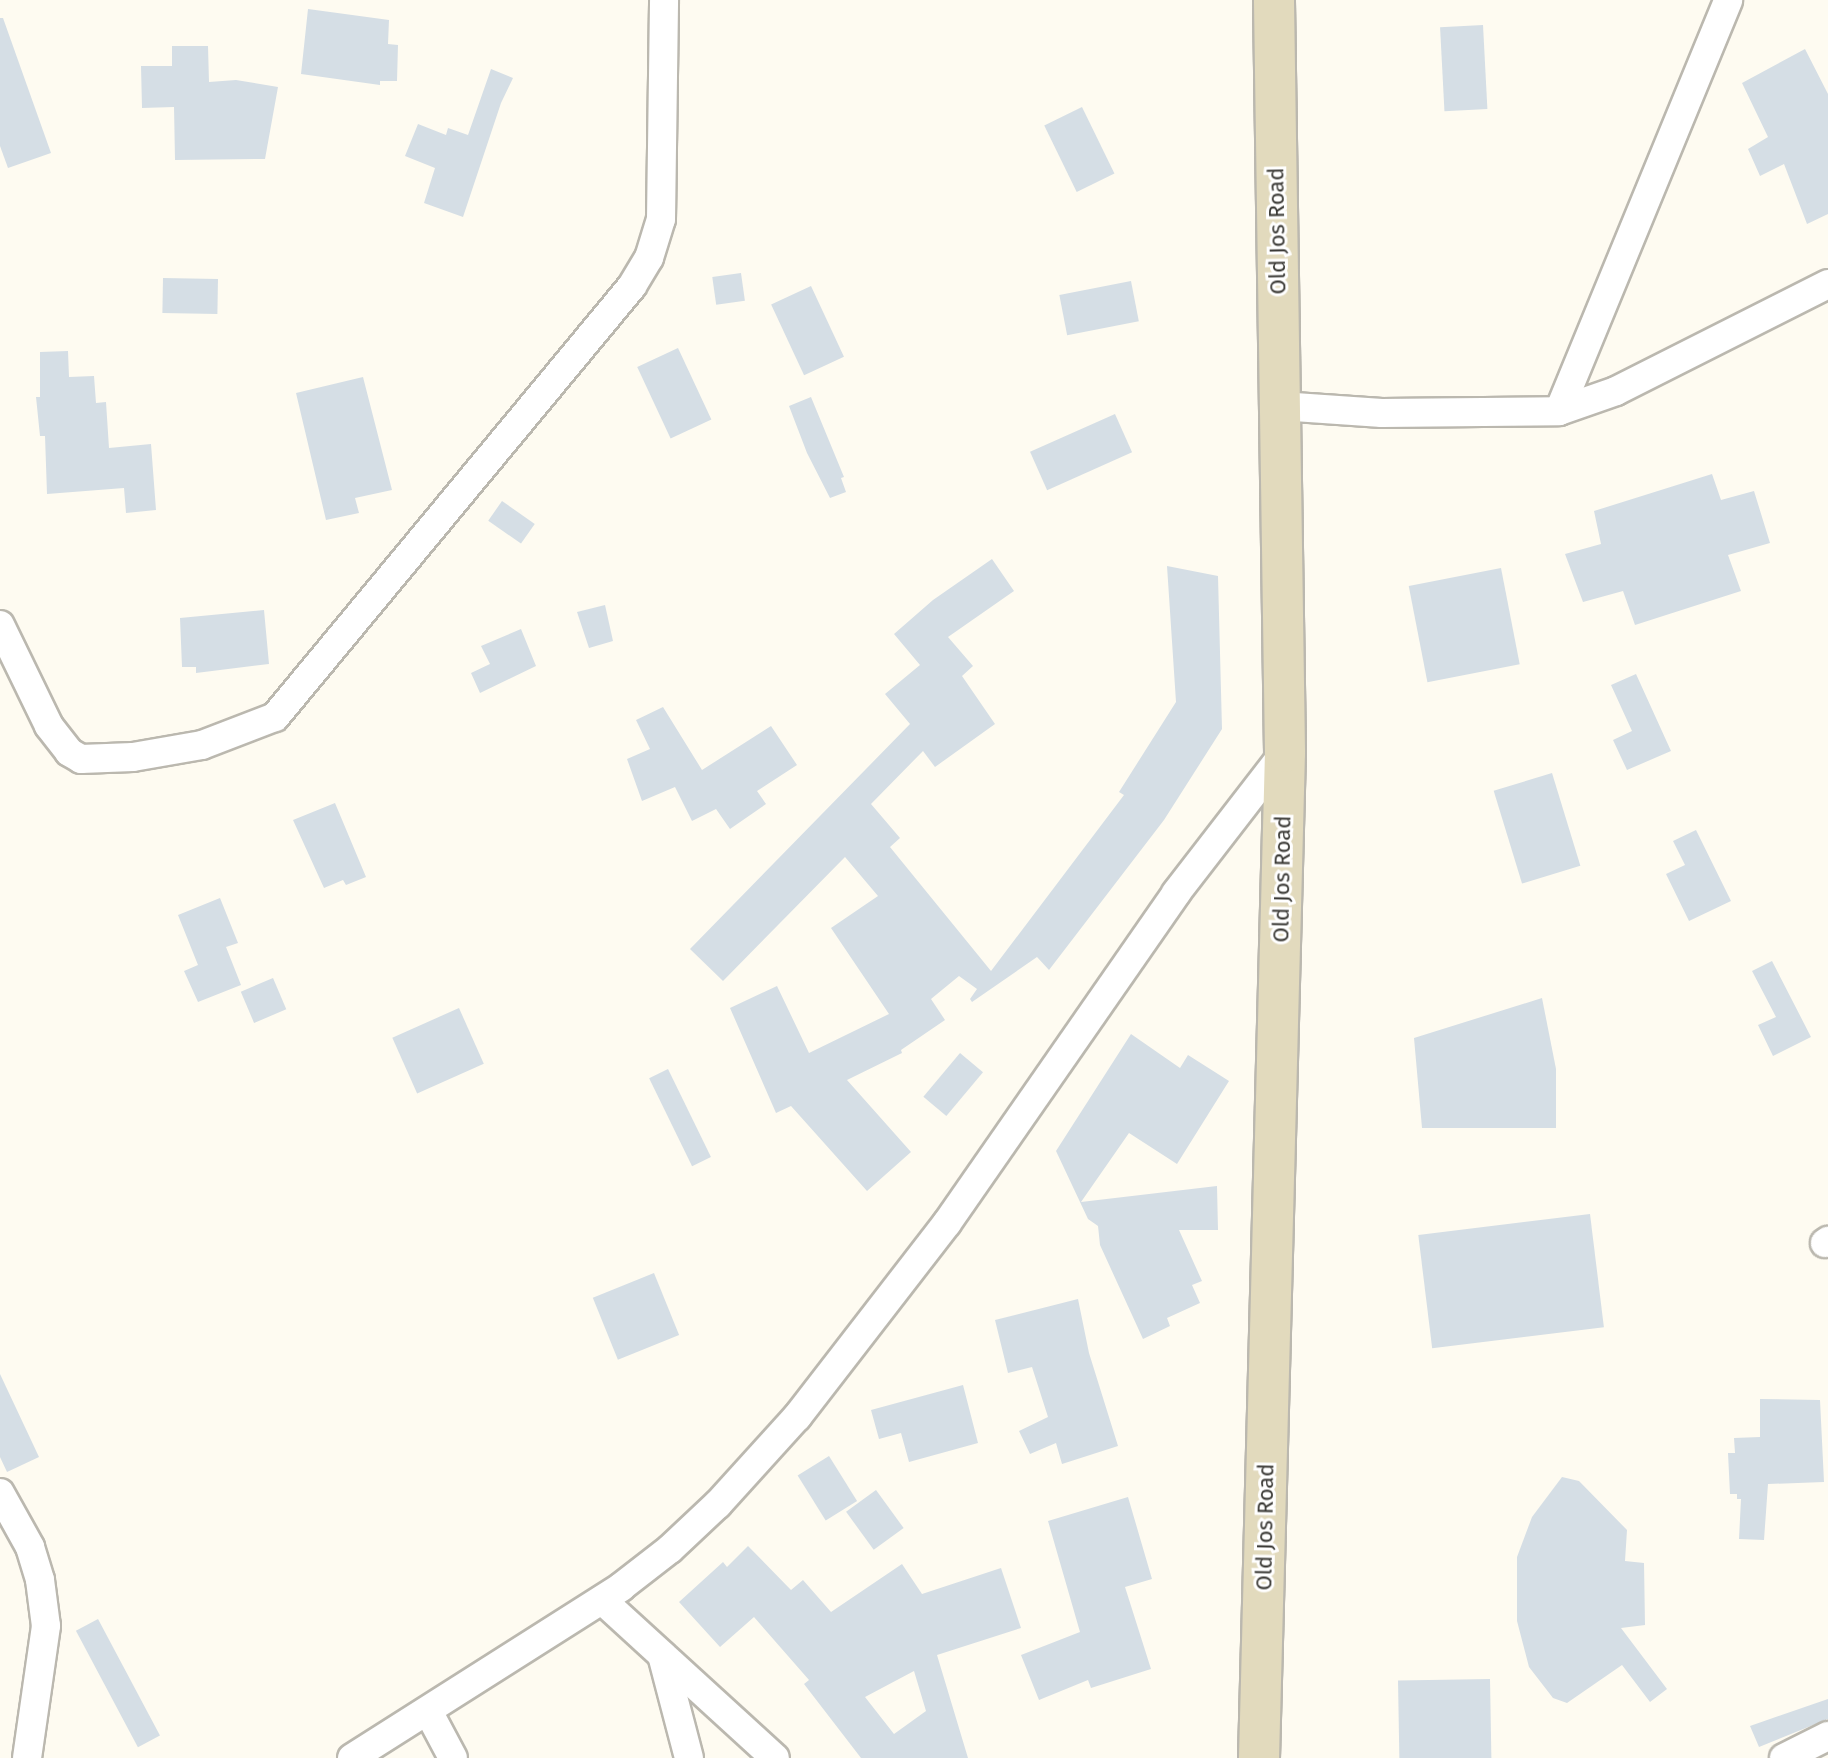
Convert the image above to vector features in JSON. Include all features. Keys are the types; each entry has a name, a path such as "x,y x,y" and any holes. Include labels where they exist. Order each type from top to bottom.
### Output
{"main road":[{"name":"Old Jos Road","path":"1259,1758 1285,752 1274,0"}],"street":[{"path":"0,625 49,726 69,752 81,759 133,757 202,745 275,717 632,286 649,258 661,219 664,0"},
{"path":"1559,411 1728,0"},
{"path":"1280,406 1382,413 1559,411 1616,391 1828,284"},
{"path":"352,1758 602,1600 689,1531 797,1417 947,1223 1176,893 1285,752"},
{"path":"0,1493 30,1547 40,1580 46,1626 27,1758"},
{"path":"602,1600 775,1758"},
{"path":"662,1655 689,1758"},
{"path":"428,1711 453,1758"},
{"path":"1784,1758 1828,1736"}],"building":[{"path":"308,9 389,20 388,44 398,45 397,81 380,81 380,85 301,74"},
{"path":"0,18 3,18 51,153 8,168 0,146"},
{"path":"1483,25 1487,109 1444,111 1440,27"},
{"path":"172,46 208,46 209,82 236,80 278,87 265,159 175,160 174,107 142,108 141,66 172,66"},
{"path":"1805,49 1828,94 1828,214 1807,224 1784,164 1760,176 1748,149 1768,137 1742,83"},
{"path":"491,69 513,78 501,103 463,217 424,203 435,168 405,156 418,124 446,135 448,128 468,135"},
{"path":"1082,107 1114,174 1077,192 1044,125"},
{"path":"741,273 745,301 716,305 712,277"},
{"path":"163,278 218,279 217,314 162,313"},
{"path":"1131,281 1139,321 1067,335 1059,295"},
{"path":"811,286 844,357 804,375 771,305"},
{"path":"678,348 711,420 671,439 637,367"},
{"path":"68,351 69,377 94,376 96,403 106,402 109,448 151,444 156,510 126,513 124,488 47,494 45,436 40,436 36,397 40,397 40,352"},
{"path":"363,377 392,490 355,498 359,513 326,520 296,393"},
{"path":"811,397 844,477 841,478 846,492 830,498 807,453 789,406"},
{"path":"1115,414 1132,452 1047,490 1030,452"},
{"path":"1712,474 1721,500 1754,491 1770,543 1728,555 1741,591 1635,625 1623,591 1583,602 1565,554 1601,544 1594,511"},
{"path":"502,501 535,524 521,544 488,521"},
{"path":"992,559 1014,591 948,637 973,666 962,676 995,724 935,767 923,751 871,804 900,838 890,847 991,971 1124,795 1119,792 1176,702 1167,566 1218,576 1222,729 1164,820 1049,970 1037,957 972,1002 970,999 977,989 959,976 931,999 945,1020 901,1050 902,1053 847,1080 911,1152 867,1191 791,1106 776,1113 730,1008 777,986 809,1053 889,1014 831,928 878,896 845,857 723,981 690,949 910,724 885,694 920,665 894,634 933,600"},
{"path":"1501,568 1520,664 1427,682 1409,586"},
{"path":"605,605 613,641 589,648 577,612"},
{"path":"264,610 269,664 196,673 196,667 182,667 180,618"},
{"path":"521,629 536,666 480,693 471,673 490,664 481,646"},
{"path":"1636,674 1671,751 1627,770 1613,740 1632,731 1611,685"},
{"path":"663,707 702,770 771,726 797,765 757,791 766,804 730,829 716,809 692,821 675,787 642,801 627,759 650,749 636,720"},
{"path":"1552,773 1580,866 1522,884 1494,791"},
{"path":"335,803 366,877 346,885 343,880 324,888 293,820"},
{"path":"1696,830 1731,901 1689,921 1666,874 1685,865 1673,841"},
{"path":"220,898 238,943 226,947 241,985 198,1002 184,971 198,965 178,915"},
{"path":"1772,961 1811,1037 1773,1056 1758,1025 1776,1017 1752,971"},
{"path":"273,978 286,1009 254,1023 241,992"},
{"path":"1542,998 1556,1069 1556,1128 1422,1128 1414,1038"},
{"path":"459,1008 484,1064 417,1093 392,1038"},
{"path":"1131,1034 1180,1068 1188,1055 1229,1081 1177,1164 1129,1133 1081,1202 1217,1186 1218,1230 1179,1230 1202,1281 1192,1285 1200,1303 1167,1318 1170,1326 1143,1339 1100,1245 1098,1226 1088,1219 1056,1151"},
{"path":"960,1053 983,1072 946,1116 923,1097"},
{"path":"668,1069 711,1157 692,1166 649,1078"},
{"path":"1590,1214 1604,1327 1432,1348 1418,1235"},
{"path":"654,1273 679,1335 618,1360 593,1298"},
{"path":"1078,1299 1089,1353 1118,1446 1062,1464 1056,1443 1030,1454 1019,1431 1048,1417 1032,1367 1008,1373 995,1320"},
{"path":"0,1374 39,1457 7,1472 0,1457"},
{"path":"963,1385 978,1443 909,1462 901,1433 879,1439 871,1410"},
{"path":"1760,1399 1820,1400 1824,1482 1768,1484 1764,1540 1739,1539 1741,1499 1737,1499 1737,1494 1730,1494 1728,1453 1735,1453 1734,1438 1760,1437"},
{"path":"829,1456 857,1501 826,1521 798,1476"},
{"path":"1562,1477 1579,1481 1627,1530 1625,1561 1644,1563 1645,1625 1621,1628 1667,1689 1650,1702 1622,1665 1567,1703 1553,1698 1529,1667 1517,1621 1517,1557 1532,1517"},
{"path":"876,1490 904,1528 874,1550 846,1512"},
{"path":"1128,1497 1152,1579 1125,1587 1151,1669 1091,1688 1088,1680 1039,1700 1021,1655 1080,1632 1048,1521"},
{"path":"748,1546 791,1590 803,1580 831,1612 902,1564 922,1594 1001,1568 1021,1628 937,1655 968,1758 861,1758 804,1684 809,1680 754,1617 720,1647 679,1602 723,1562 727,1567","holes":["914,1671 926,1711 894,1734 865,1697"]},
{"path":"98,1619 160,1736 138,1747 76,1631"},
{"path":"1490,1679 1491,1758 1399,1758 1398,1681"},
{"path":"1828,1699 1828,1719 1759,1747 1750,1726"}]}
